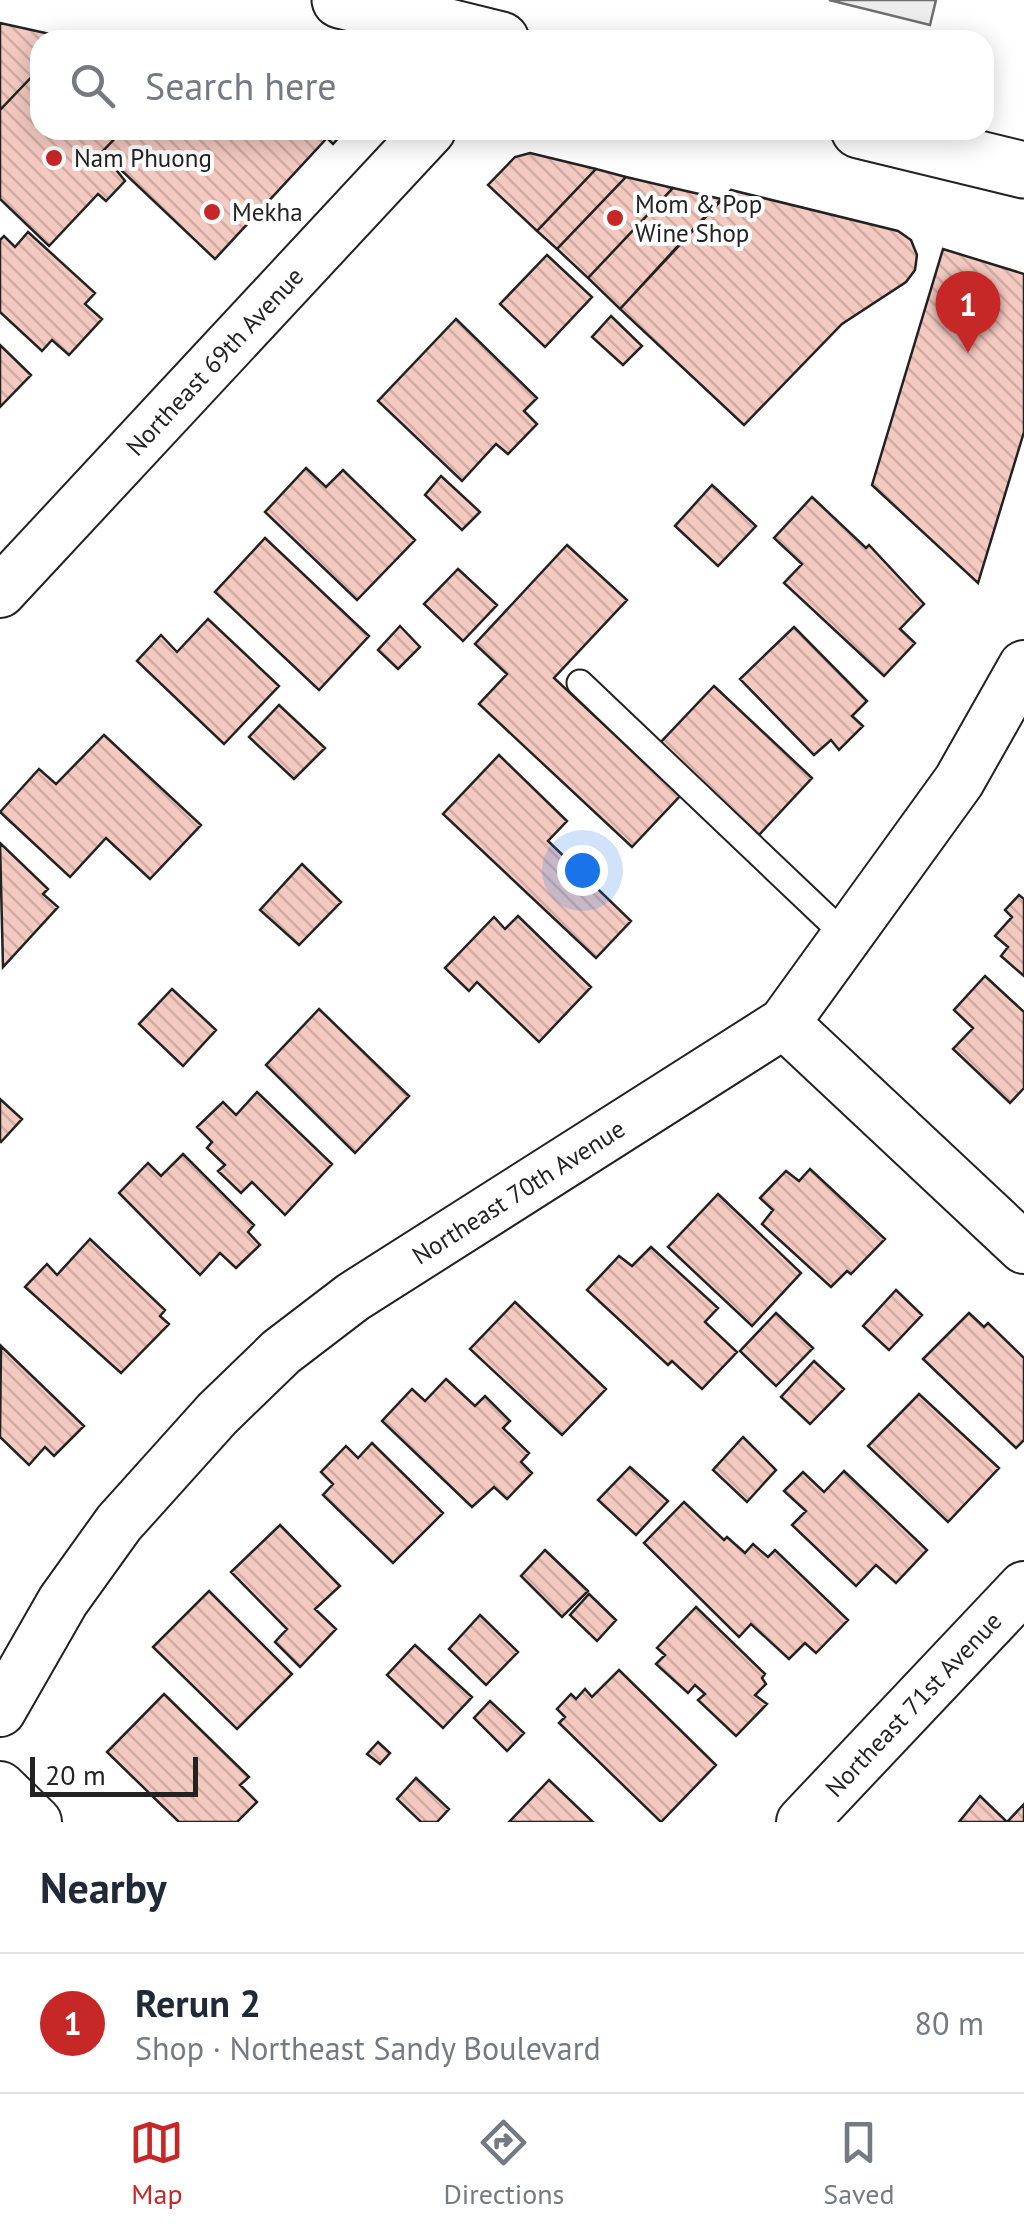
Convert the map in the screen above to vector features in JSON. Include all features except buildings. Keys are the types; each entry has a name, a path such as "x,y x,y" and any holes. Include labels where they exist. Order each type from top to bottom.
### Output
{"main road":[{"path":"340,0 457,30"},
{"path":"900,140 1024,170"}],"street":[{"name":"Northeast 69th Avenue","path":"0,592 421,140"},
{"name":"Northeast 70th Avenue","path":"0,1711 62,1602 119,1524 217,1414 282,1352 353,1297 784,1023 959,781 1024,666"},
{"path":"784,1023 1024,1248"},
{"name":"Northeast 71st Avenue","path":"802,1822 1024,1587"},
{"path":"0,1787 36,1822"}],"lane":[{"path":"580,683 848,937"}],"shaded area":[{"path":"829,0 936,0 930,25"}],"place":[{"name":"Nam Phuong","path":"54,158"},
{"name":"Mekha","path":"212,212"},
{"name":"Mom & Pop Wine Shop","path":"615,218"},
{"name":"Rerun 2","path":"968,353"}]}
